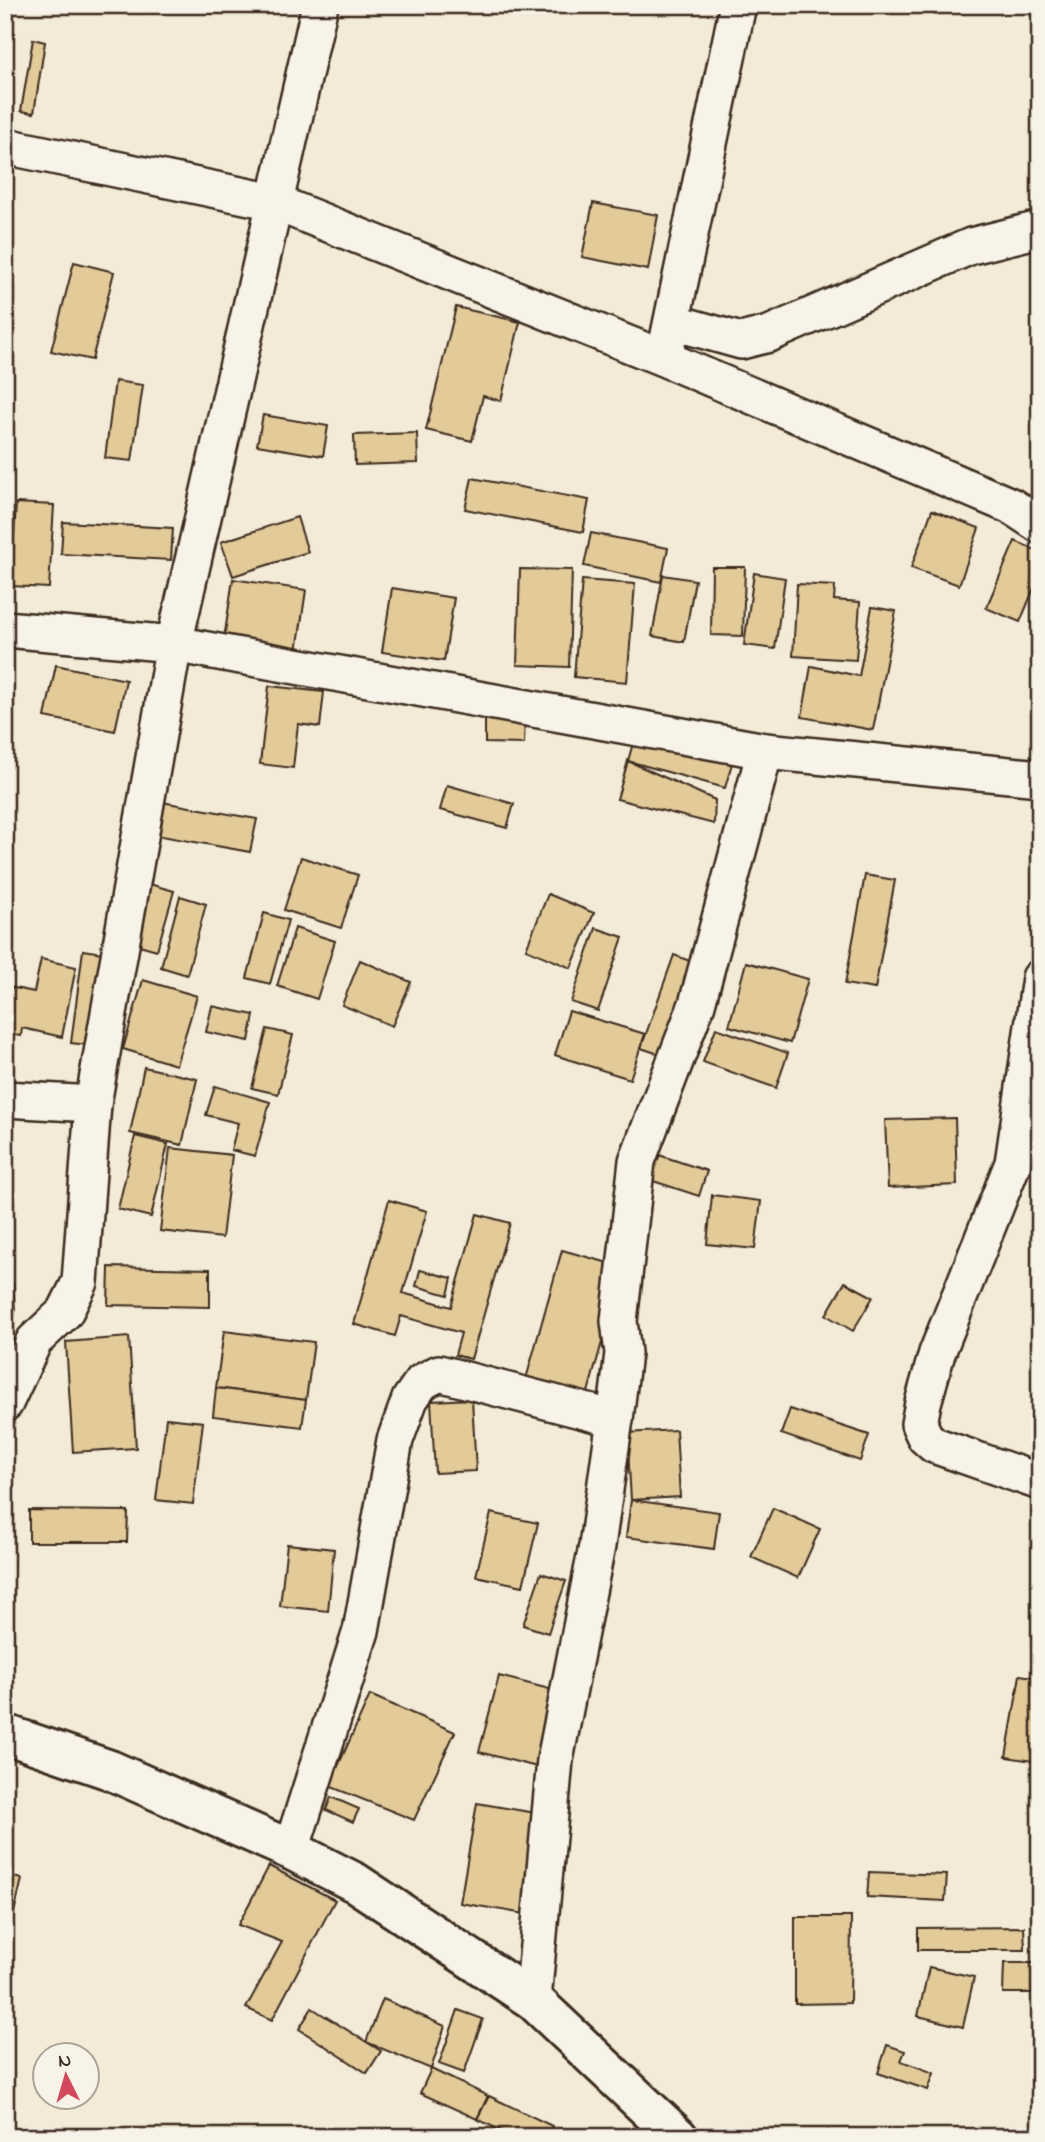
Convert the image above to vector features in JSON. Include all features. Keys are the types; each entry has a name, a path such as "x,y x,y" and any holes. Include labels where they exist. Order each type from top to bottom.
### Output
{"street":[{"path":"5,1403 34,1340 65,1312 80,1282 93,1104 174,644 320,5"},
{"path":"663,358 673,322 738,5"},
{"path":"5,146 274,202 663,358 1011,506 1040,525"},
{"path":"673,322 741,341 760,336 971,246 1040,229"},
{"path":"5,629 174,644 765,751 1040,778"},
{"path":"533,2000 555,1760 597,1546 615,1419 623,1353 619,1321 637,1161 697,1004 765,751"},
{"path":"1040,978 1013,1163 937,1353 919,1424 925,1437 934,1445 1040,1482"},
{"path":"5,1099 93,1104"},
{"path":"291,1850 361,1631 395,1440 410,1398 422,1382 439,1373 615,1419"},
{"path":"5,1734 110,1770 291,1850 356,1883 533,2000 678,2137"}],"building":[{"path":"33,39 45,42 34,113 21,111"},
{"path":"593,203 658,215 648,270 582,257"},
{"path":"74,262 114,272 92,360 51,351"},
{"path":"456,307 520,322 501,401 483,396 472,441 426,430"},
{"path":"115,381 143,385 132,461 105,458"},
{"path":"263,415 328,426 323,456 257,445"},
{"path":"417,433 418,463 355,465 354,435"},
{"path":"472,478 589,500 583,532 465,509"},
{"path":"16,503 54,505 49,588 11,586"},
{"path":"932,510 979,528 959,585 911,568"},
{"path":"297,517 308,552 233,576 221,542"},
{"path":"63,522 173,528 171,560 61,554"},
{"path":"5,525 10,606 5,607"},
{"path":"591,533 668,548 661,582 584,566"},
{"path":"1015,541 1040,552 1040,574 1020,622 986,608"},
{"path":"712,567 745,567 743,636 711,635"},
{"path":"520,569 572,570 569,667 517,665"},
{"path":"754,573 785,578 775,649 744,645"},
{"path":"663,575 695,580 684,642 652,636"},
{"path":"233,579 306,590 297,651 224,639"},
{"path":"582,580 635,584 627,682 574,677"},
{"path":"797,584 835,586 834,600 860,602 856,660 793,656"},
{"path":"392,588 454,598 444,661 382,652"},
{"path":"872,607 896,611 873,730 802,717 811,666 859,676"},
{"path":"56,665 126,680 115,731 45,717"},
{"path":"269,686 324,692 320,727 298,724 293,768 260,764"},
{"path":"485,714 525,715 524,744 485,743"},
{"path":"635,736 732,763 725,788 628,761"},
{"path":"628,761 715,800 714,824 617,799"},
{"path":"447,785 514,804 507,828 440,810"},
{"path":"162,802 257,819 250,852 156,835"},
{"path":"301,857 358,875 341,928 284,910"},
{"path":"865,875 895,880 875,989 845,984"},
{"path":"142,882 174,891 157,950 125,941"},
{"path":"548,894 594,913 571,968 526,949"},
{"path":"180,896 206,904 187,975 161,967"},
{"path":"264,913 288,920 270,984 247,978"},
{"path":"295,928 335,941 317,999 277,986"},
{"path":"596,928 623,937 598,1011 571,1002"},
{"path":"83,950 109,954 97,1046 71,1043"},
{"path":"674,955 698,964 665,1056 641,1048"},
{"path":"41,959 76,967 62,1037 22,1028 21,1036 5,1033 5,986 34,992"},
{"path":"360,960 411,982 392,1026 342,1005"},
{"path":"746,962 808,979 790,1043 729,1026"},
{"path":"143,980 197,996 176,1065 123,1049"},
{"path":"212,1006 254,1015 249,1041 206,1032"},
{"path":"569,1011 645,1034 630,1079 555,1055"},
{"path":"716,1028 788,1053 776,1088 703,1062"},
{"path":"267,1029 293,1035 278,1094 252,1088"},
{"path":"144,1067 197,1079 182,1145 130,1133"},
{"path":"215,1086 270,1102 255,1156 231,1150 238,1123 206,1115"},
{"path":"955,1118 957,1185 888,1188 885,1120"},
{"path":"135,1136 168,1144 151,1217 118,1209"},
{"path":"170,1148 232,1155 222,1238 160,1231"},
{"path":"647,1151 707,1171 699,1196 638,1176"},
{"path":"712,1195 761,1201 755,1249 707,1244"},
{"path":"389,1200 427,1211 403,1293 451,1307 477,1214 510,1223 471,1359 455,1355 461,1333 401,1316 395,1336 354,1324"},
{"path":"562,1250 623,1267 587,1396 526,1379"},
{"path":"109,1267 210,1269 210,1307 108,1305"},
{"path":"420,1270 452,1278 448,1295 416,1286"},
{"path":"845,1282 873,1297 853,1331 826,1315"},
{"path":"5,1283 13,1283 15,1314 5,1314"},
{"path":"224,1331 314,1342 306,1400 216,1388"},
{"path":"129,1337 136,1448 73,1452 66,1342"},
{"path":"216,1388 306,1400 302,1427 213,1416"},
{"path":"472,1399 476,1471 435,1473 431,1401"},
{"path":"790,1409 869,1435 860,1461 781,1434"},
{"path":"166,1418 203,1422 193,1504 156,1500"},
{"path":"676,1430 680,1497 631,1500 627,1433"},
{"path":"631,1500 719,1512 714,1549 626,1537"},
{"path":"773,1508 820,1529 798,1578 751,1557"},
{"path":"29,1510 128,1511 127,1542 29,1542"},
{"path":"491,1513 538,1523 523,1586 476,1576"},
{"path":"287,1544 334,1549 328,1611 280,1606"},
{"path":"541,1573 566,1581 548,1633 523,1625"},
{"path":"1020,1675 1040,1678 1040,1762 1006,1757"},
{"path":"499,1676 557,1691 537,1767 479,1752"},
{"path":"370,1695 455,1732 414,1820 329,1786"},
{"path":"331,1797 359,1809 353,1822 326,1810"},
{"path":"477,1803 542,1814 525,1914 460,1903"},
{"path":"269,1866 335,1900 272,2020 246,2008 282,1942 238,1925"},
{"path":"869,1872 947,1875 945,1901 867,1897"},
{"path":"5,1875 22,1879 13,1917 5,1914"},
{"path":"795,1917 851,1917 850,2003 795,2004"},
{"path":"1024,1927 1025,1950 918,1950 918,1928"},
{"path":"1004,1963 1040,1963 1040,1993 1003,1993"},
{"path":"929,1967 974,1977 963,2027 918,2016"},
{"path":"383,1999 445,2026 431,2069 366,2042"},
{"path":"312,2008 381,2051 367,2073 299,2029"},
{"path":"458,2010 483,2019 464,2073 439,2064"},
{"path":"887,2045 905,2051 901,2061 934,2073 928,2090 878,2073"},
{"path":"431,2069 488,2096 477,2119 420,2093"},
{"path":"489,2096 552,2126 547,2137 514,2137 477,2119"},
{"path":"828,2131 846,2137 826,2137"}]}
